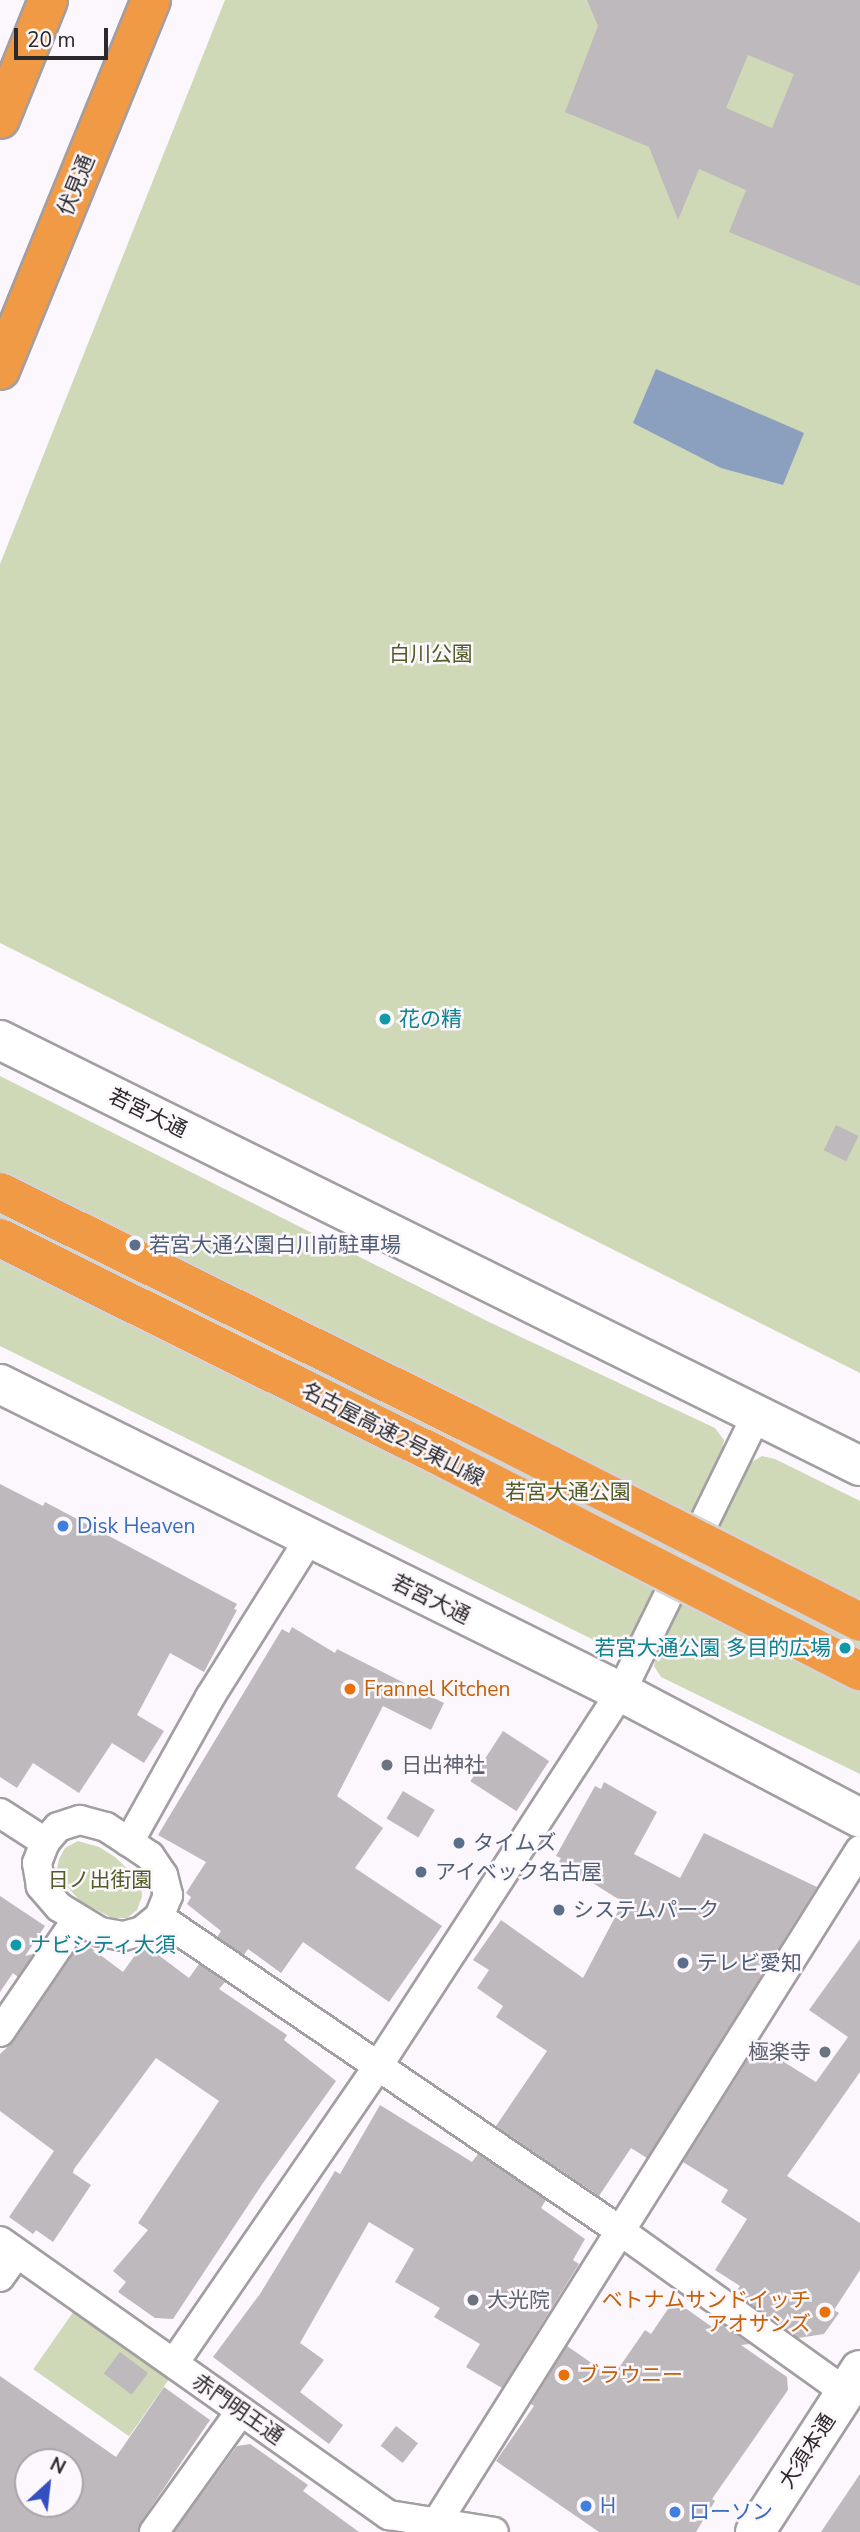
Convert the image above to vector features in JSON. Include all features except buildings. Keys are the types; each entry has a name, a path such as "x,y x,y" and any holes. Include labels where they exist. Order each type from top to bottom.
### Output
{"highway":[{"path":"0,119 48,0"},
{"name":"伏見通","path":"0,370 151,0"},
{"name":"名古屋高速2号東山線","path":"0,1192 466,1422 860,1622"},
{"name":"名古屋高速2号東山線","path":"0,1238 446,1460 860,1671"}],"street":[{"name":"若宮大通","path":"0,1040 860,1466"},
{"name":"若宮大通","path":"0,1384 621,1692 860,1818"},
{"path":"174,2363 378,2066 621,1692 757,1415"},
{"path":"129,1842 210,1697 309,1539"},
{"path":"0,1812 46,1842"},
{"path":"80,1820 106,1827 129,1842 150,1856 163,1875 168,1895 159,1916 142,1930 123,1936 100,1932 77,1919 59,1907 41,1886 37,1863 46,1842 58,1827 80,1820"},
{"path":"437,2522 860,1850"},
{"path":"159,1916 619,2230 853,2381"},
{"path":"0,2032 77,1919"},
{"path":"0,2277 8,2246"},
{"name":"赤門明王通","path":"8,2246 241,2411 382,2523 437,2522 494,2532"},
{"name":"大須本通","path":"755,2532 853,2381"},
{"path":"154,2532 241,2411"}],"green space":[{"name":"白川公園","path":"225,0 860,0 860,1373 0,943 0,564"},
{"name":"若宮大通公園","path":"0,1076 489,1322 715,1428 724,1440 722,1452 628,1647 614,1650 0,1346"},
{"path":"762,1456 775,1459 860,1501 860,1774 661,1677 654,1666 656,1656 750,1463"},
{"name":"日ノ出街園","path":"78,1841 99,1847 115,1857 141,1882 142,1897 137,1910 127,1918 112,1918 80,1901 66,1885 57,1869 59,1859 65,1848"},
{"path":"74,2311 170,2378 129,2436 33,2369"}],"water":[{"path":"656,369 804,433 783,485 721,468 633,423"}],"place":[{"name":"花の精","path":"385,1019"},
{"name":"若宮大通公園白川前駐車場","path":"135,1245"},
{"name":"Disk Heaven","path":"63,1526"},
{"name":"若宮大通公園 多目的広場","path":"845,1648"},
{"name":"Frannel Kitchen","path":"350,1689"},
{"name":"日出神社","path":"387,1765"},
{"name":"タイムズ","path":"459,1843"},
{"name":"アイベック名古屋","path":"421,1872"},
{"name":"システムパーク","path":"559,1910"},
{"name":"ナビシティ大須","path":"16,1945"},
{"name":"テレビ愛知","path":"683,1963"},
{"name":"極楽寺","path":"825,2052"},
{"name":"大光院","path":"473,2300"},
{"name":"ベトナムサンドイッチ アオサンズ","path":"825,2312"},
{"name":"ブラウニー","path":"564,2375"},
{"name":"H","path":"586,2506"},
{"name":"ローソン","path":"675,2512"}]}
